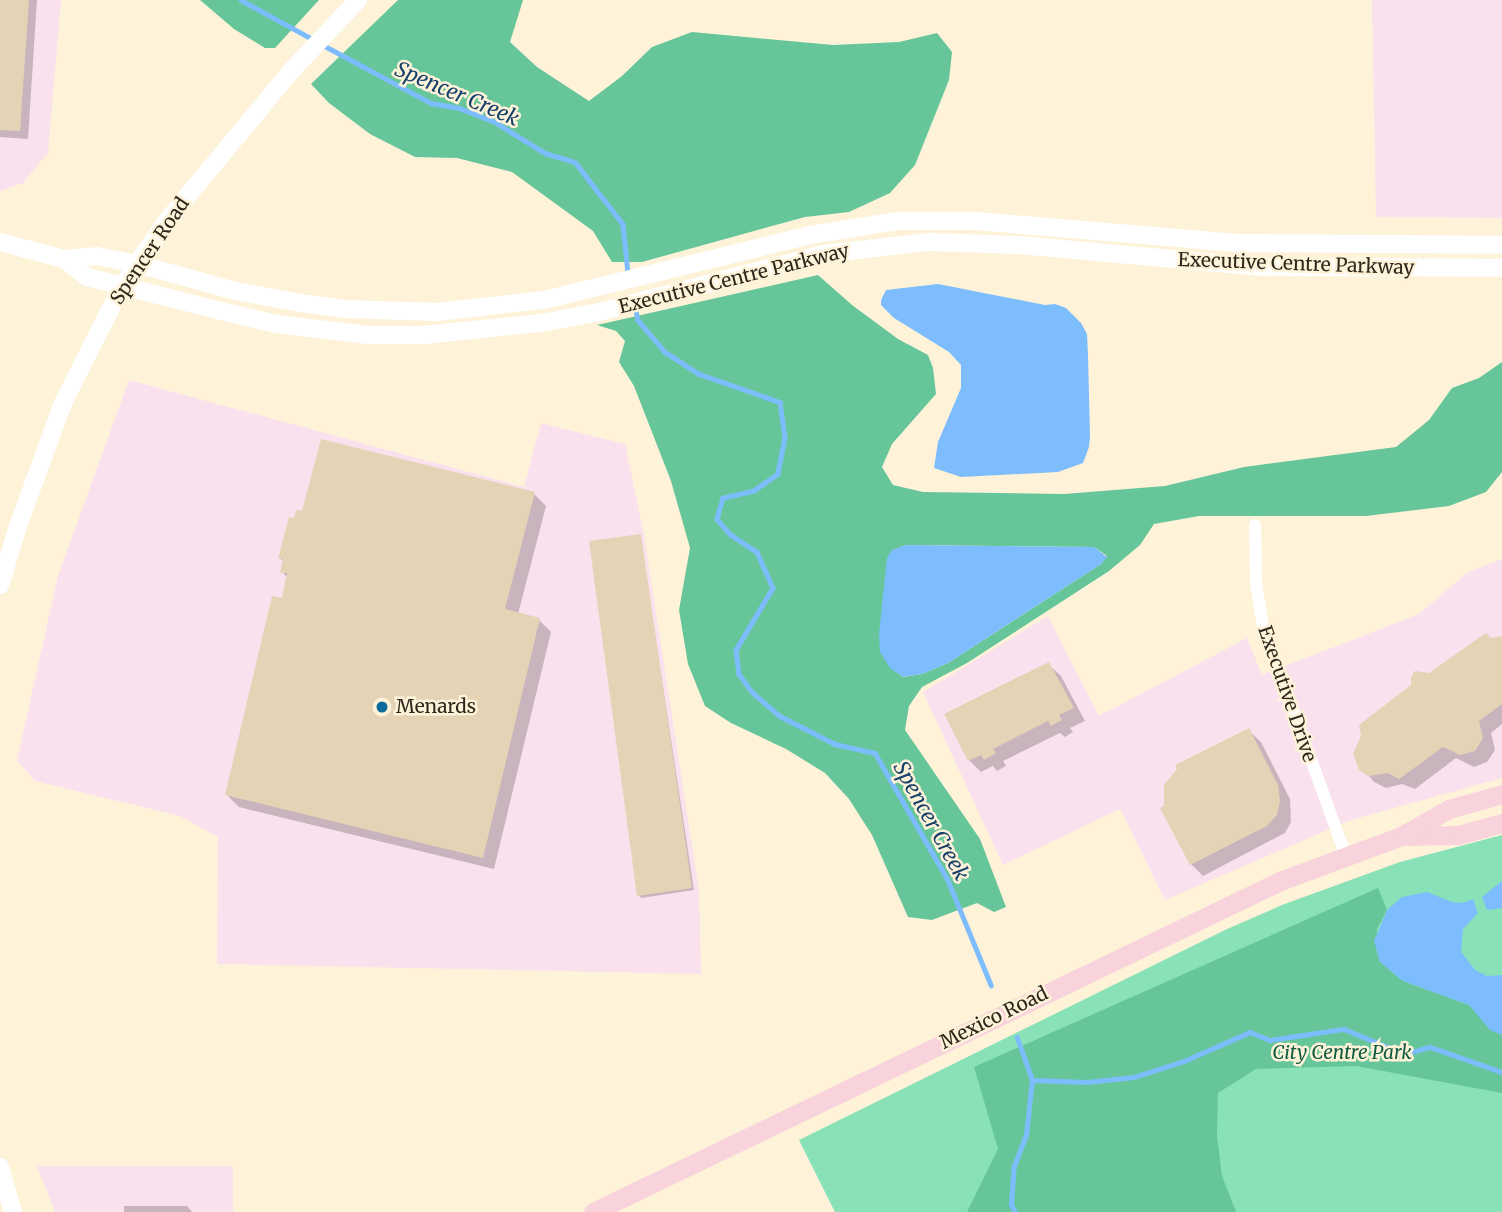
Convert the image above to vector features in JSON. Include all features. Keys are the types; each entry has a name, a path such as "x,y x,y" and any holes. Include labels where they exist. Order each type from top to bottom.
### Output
{"main road":[{"name":"Mexico Road","path":"593,1212 1280,881 1401,836 1449,809 1502,794"},
{"name":"Mexico Road","path":"1401,836 1458,835 1502,823"}],"street":[{"name":"Spencer Road","path":"0,585 18,526 63,403 122,286 164,223 293,69 355,3"},
{"name":"Executive Centre Parkway","path":"0,242 64,258 97,256 236,291 345,309 438,312 480,309 593,289 810,235 860,226 932,220 1059,227 1240,243 1502,245"},
{"name":"Executive Centre Parkway","path":"64,258 88,277 122,286 277,324 368,335 485,331 599,312 823,254 929,242 1019,245 1259,267 1502,268"},
{"name":"Executive Drive","path":"1255,525 1256,583 1263,626 1346,856"},
{"path":"0,1167 13,1212"}],"shaded area":[{"path":"0,0 61,0 48,153 23,183 0,191"},
{"path":"1372,0 1502,0 1502,218 1376,217"},
{"path":"129,380 524,487 541,423 625,444 644,535 699,891 701,974 217,964 218,837 180,816 35,781 17,760 58,576"},
{"path":"1502,559 1502,778 1351,820 1165,900 1120,809 1003,865 923,692 1048,616 1099,716 1247,638 1262,675 1419,614 1468,572"},
{"path":"37,1166 233,1166 233,1212 55,1212"}],"green space":[{"path":"200,0 319,0 275,48 265,48 234,29"},
{"path":"398,0 523,0 510,42 537,67 589,101 622,76 652,47 692,32 833,45 899,42 937,33 952,52 949,80 915,165 890,193 849,212 805,217 642,262 612,262 593,231 512,172 457,158 415,157 370,134 329,103 311,84"},
{"path":"818,275 852,305 898,339 928,355 933,368 936,394 892,444 882,467 893,485 923,492 1064,494 1165,486 1244,467 1396,447 1429,420 1452,388 1479,378 1502,362 1502,472 1486,492 1449,506 1366,516 1199,516 1154,524 1140,545 1109,571 967,663 922,687 909,706 905,730 980,839 1006,907 994,912 977,903 932,920 908,917 872,835 849,799 825,773 786,749 731,723 705,706 688,664 679,610 690,548 671,481 634,386 619,362 625,341 616,331 597,325","holes":["906,545 1094,547 1107,556 1101,564 948,663 922,674 903,677 891,668 893,550"]},
{"name":"City Centre Park","path":"1502,835 1502,1212 835,1212 799,1140 1225,930 1282,905 1400,862"},
{"path":"1378,888 1387,910 1377,929 1380,962 1403,981 1469,1005 1491,1030 1502,1035 1502,1093 1356,1066 1256,1069 1218,1093 1217,1136 1222,1176 1236,1212 967,1212 998,1149 974,1067"}],"water":[{"path":"938,284 1045,305 1055,304 1066,308 1081,323 1087,334 1090,436 1083,463 1058,472 961,477 934,468 938,442 961,388 961,365 949,352 894,318 881,305 881,300 886,290"},
{"path":"906,545 1094,547 1107,557 1101,564 948,663 922,674 903,677 890,668 880,652 879,634 887,558 892,550"},
{"path":"1502,881 1502,908 1487,910 1482,897"},
{"path":"1427,892 1452,902 1462,903 1473,899 1478,913 1463,929 1461,952 1475,970 1487,976 1502,975 1502,1035 1490,1030 1469,1005 1403,981 1380,962 1374,941 1387,910 1402,897"}],"building":[{"path":"0,0 29,0 20,131 0,130"},
{"name":"Menards","path":"321,439 535,492 505,609 540,618 483,858 225,795 272,596 282,598 287,573 280,573 283,559 278,559 289,517 294,518 296,510 302,511"},
{"path":"641,534 692,888 637,896 589,541"},
{"path":"1486,633 1491,638 1502,636 1502,704 1479,721 1483,738 1475,751 1460,755 1443,747 1399,779 1388,773 1368,776 1359,770 1353,754 1361,736 1359,725 1411,685 1411,677 1415,671 1429,673"},
{"path":"1049,662 1074,708 1059,715 1062,720 1051,726 1048,721 993,749 996,753 984,760 981,755 968,761 944,714"},
{"path":"1249,728 1278,785 1280,801 1277,815 1267,826 1190,865 1160,808 1164,806 1164,785 1177,769 1175,765"}],"waterway":[{"name":"Spencer Creek","path":"241,0 316,41"},
{"name":"Spencer Creek","path":"323,45 431,103 459,108 495,122 545,153 575,162 623,224 628,273"},
{"name":"Spencer Creek","path":"635,306 638,320 665,352 699,374 780,402 785,437 778,474 754,491 723,498 717,519 731,535 757,552 773,588 736,650 739,674 752,692 778,715 835,744 875,753 947,878 991,985"},
{"path":"1032,1080 1087,1082 1134,1077 1184,1061 1250,1032 1270,1040 1344,1029 1405,1054 1430,1047 1502,1072"},
{"name":"Spencer Creek","path":"1015,1212 1011,1205 1014,1166 1026,1135 1032,1080 1017,1038"}],"place":[{"name":"Menards","path":"382,707"}]}
